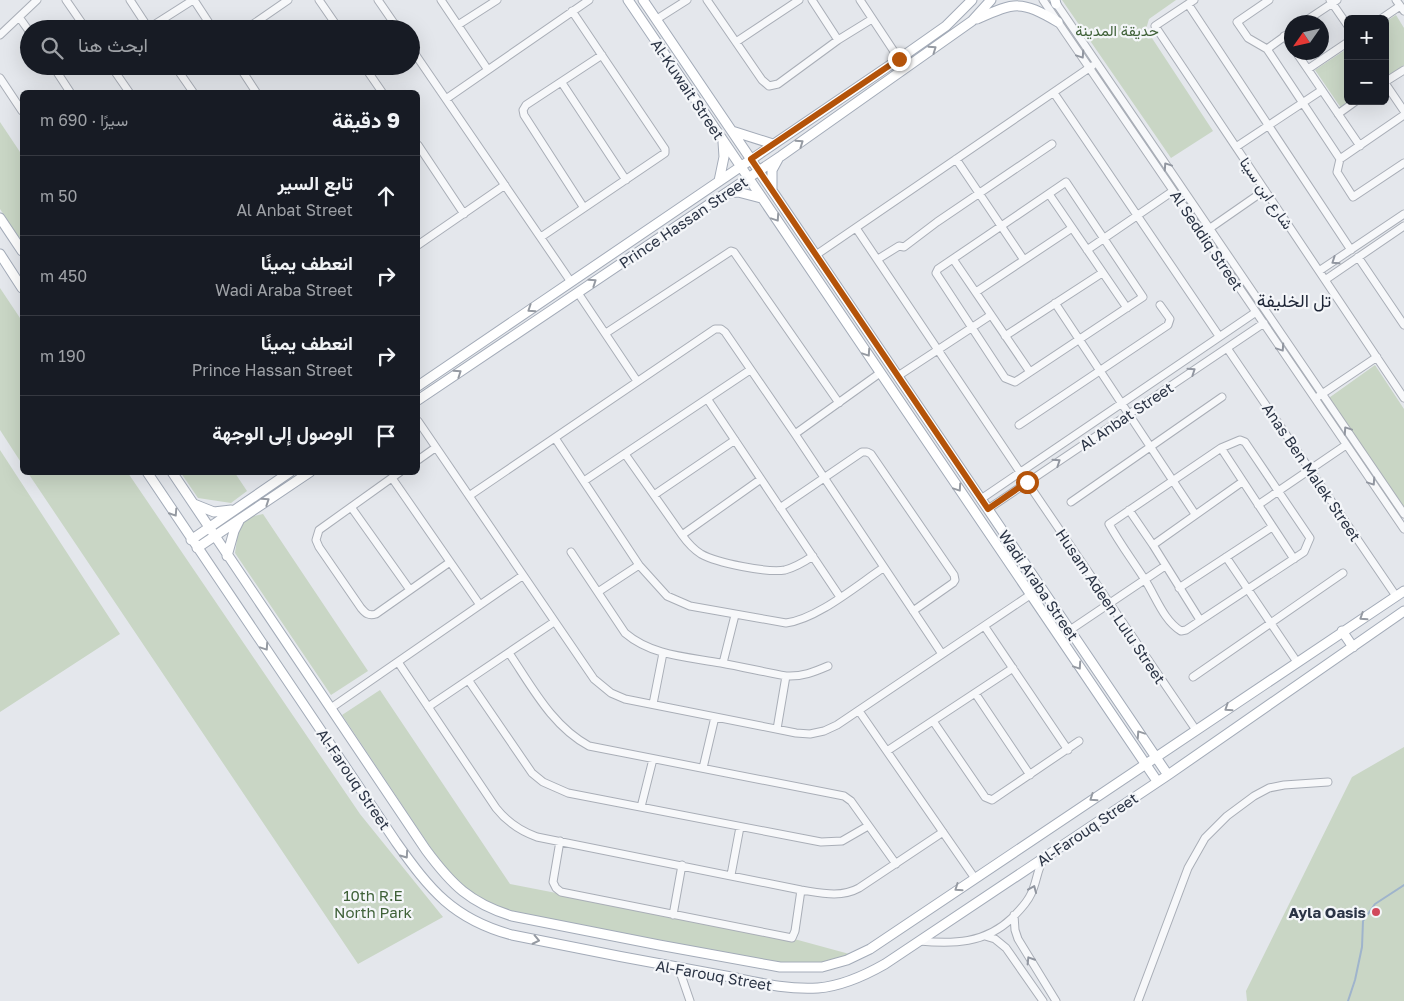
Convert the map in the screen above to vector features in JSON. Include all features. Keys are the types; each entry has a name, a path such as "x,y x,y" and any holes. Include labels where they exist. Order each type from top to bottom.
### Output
{"main road":[{"name":"Al-Kuwait Street","path":"628,0 748,178"},
{"name":"Al-Kuwait Street","path":"644,0 759,171"},
{"name":"Prince Hassan Street","path":"420,385 899,59 946,26 972,0"},
{"name":"Prince Hassan Street","path":"420,399 781,156 972,21 991,0"},
{"path":"972,21 1008,5 1018,4 1040,9 1058,22"},
{"path":"732,131 773,144"},
{"path":"719,181 724,157 722,139"},
{"path":"772,190 772,170 776,160 781,156"},
{"name":"Wadi Araba Street","path":"759,171 1168,775"},
{"name":"Wadi Araba Street","path":"748,178 1157,781"},
{"path":"725,194 738,192 762,198"},
{"path":"0,218 20,247"},
{"path":"0,254 20,285"},
{"path":"917,428 928,420"},
{"name":"Al-Farouq Street","path":"149,475 415,870 441,899 466,917 494,930 680,969 779,986 818,988 835,985 866,975 885,964 1168,775 1404,611"},
{"name":"Al-Farouq Street","path":"174,475 208,528 446,876 455,885 474,899 494,910 512,916 756,963 807,968 834,964 870,949 974,877 1404,590"},
{"path":"191,540 286,475"},
{"path":"197,548 306,475"},
{"path":"192,503 214,512 237,509"},
{"path":"227,556 234,531 240,519"},
{"path":"1342,631 1353,647"}],"street":[{"path":"0,35 37,0"},
{"path":"66,0 80,20"},
{"path":"130,0 144,20"},
{"path":"162,20 193,0 207,20"},
{"path":"259,20 288,0"},
{"path":"319,0 333,20"},
{"path":"378,0 392,20"},
{"path":"441,0 488,70"},
{"path":"458,26 497,0"},
{"path":"446,99 589,0"},
{"path":"657,20 686,0"},
{"path":"707,0 765,84 773,86 838,40 872,19"},
{"path":"736,42 799,0"},
{"path":"812,0 838,40"},
{"path":"860,0 899,59"},
{"name":"Al Seddiq Street","path":"1043,0 1404,529"},
{"path":"1269,0 1237,22 1248,38 1267,49 1340,159"},
{"name":"Al Seddiq Street","path":"1055,1 1404,514"},
{"path":"1314,15 1333,1 1344,19"},
{"path":"1191,2 1269,126 1351,250"},
{"name":"شارع ابن سينا","path":"1191,2 1155,26 1404,398"},
{"path":"1387,15 1400,6"},
{"path":"541,237 665,153 665,149 572,11"},
{"path":"1267,49 1284,36"},
{"path":"1308,69 1344,45"},
{"path":"584,208 524,115 523,110 526,105 602,55"},
{"path":"1302,60 1360,146"},
{"path":"420,61 571,282"},
{"path":"816,255 1097,63"},
{"path":"1389,80 1404,70"},
{"path":"59,75 69,90"},
{"path":"117,75 128,90"},
{"path":"180,75 188,90"},
{"path":"245,75 255,90"},
{"path":"370,75 381,90"},
{"path":"0,78 20,108"},
{"path":"562,83 626,180"},
{"path":"1389,89 1404,111"},
{"path":"1236,147 1322,90"},
{"path":"1054,93 1219,336"},
{"path":"1338,114 1350,105"},
{"path":"1404,116 1340,159 1337,172 1353,197 1404,163"},
{"path":"878,259 899,246 904,246 1052,144"},
{"path":"420,148 464,214"},
{"path":"956,159 1024,260"},
{"path":"1066,182 1143,297 1015,382 1006,378 936,273 938,269 1002,226 1066,182"},
{"path":"420,244 505,185"},
{"path":"1202,233 1265,190"},
{"path":"1087,250 1173,191"},
{"path":"1049,194 1126,308"},
{"path":"1319,271 1404,214"},
{"path":"1325,280 1404,226"},
{"path":"856,228 1020,472"},
{"path":"976,292 1072,228"},
{"path":"606,334 731,251 734,252 769,301 839,403"},
{"path":"1358,258 1404,325"},
{"path":"953,259 1030,372"},
{"path":"1005,336 1102,272"},
{"path":"578,293 637,381"},
{"path":"1055,303 1195,514"},
{"path":"1019,424 1099,369 1168,325 1170,319 1160,305"},
{"name":"Al Anbat Street","path":"981,499 1256,312"},
{"path":"898,376 939,351 991,315"},
{"name":"Al Anbat Street","path":"988,509 1264,324"},
{"path":"469,496 715,329 721,329 725,332 795,434 942,654"},
{"name":"Anas Ben Malek Street","path":"1227,348 1396,596"},
{"path":"1315,399 1377,357"},
{"path":"584,481 708,400 750,370"},
{"path":"795,434 880,373"},
{"path":"1071,502 1222,397"},
{"path":"708,400 840,596"},
{"path":"420,424 594,679 601,686 625,699 796,733 810,734 824,731 859,711 1030,595"},
{"path":"555,438 639,564 667,596 676,601 690,606 735,615 786,623 796,622 811,617 883,568"},
{"path":"654,495 735,440"},
{"path":"1240,440 1245,442 1310,538 1304,552 1186,630 1181,631 1172,624 1145,580 1115,537 1109,524 1173,480 1221,448 1240,440"},
{"path":"1258,505 1346,445"},
{"path":"420,459 435,448"},
{"path":"1221,448 1294,559"},
{"path":"780,508 862,452 871,454 954,575 955,580 953,583 913,611"},
{"path":"625,454 682,535 691,546 708,557 773,571 793,567 813,556"},
{"path":"396,475 319,530 316,540 319,547 361,608 366,614 371,616 450,562"},
{"path":"392,478 480,605"},
{"path":"682,535 761,478"},
{"name":"Husam Adeen Lulu Street","path":"1027,482 1196,730"},
{"path":"1153,545 1242,482"},
{"path":"351,507 410,590"},
{"path":"1129,510 1200,620"},
{"path":"1179,588 1272,527"},
{"path":"571,552 625,633 643,645 663,653 786,676 808,674 828,666"},
{"path":"1226,558 1297,662"},
{"path":"598,592 639,564"},
{"path":"1070,630 1165,566"},
{"path":"1194,677 1342,573"},
{"path":"331,708 522,576"},
{"path":"723,663 735,615"},
{"path":"428,707 554,622"},
{"path":"985,627 1068,750"},
{"path":"509,653 552,716 577,740 603,750 844,796 851,801 896,864"},
{"path":"653,704 663,653"},
{"path":"398,662 502,816 518,830 527,834 801,890 838,895 860,888 943,832"},
{"path":"887,751 1013,668"},
{"path":"777,729 786,676"},
{"path":"469,680 523,762 543,782 568,793 821,842 833,842 849,838 868,826"},
{"path":"975,693 1030,775"},
{"path":"859,711 974,877"},
{"path":"703,768 715,717"},
{"path":"933,721 985,797 992,800 1079,741"},
{"path":"641,807 653,759"},
{"path":"1138,1001 1188,868 1205,838 1227,816 1254,796 1270,788 1284,785 1328,782"},
{"path":"731,875 740,827"},
{"path":"560,841 553,882 561,892 673,915 792,938 795,931 801,890"},
{"path":"918,941 952,943 985,936 1006,923 1031,895 1040,864 1044,858"},
{"path":"673,915 682,865"},
{"path":"1014,915 1018,939 1056,1001"},
{"path":"985,936 1006,948 1043,1001"},
{"path":"680,969 690,1001"}],"green space":[{"name":"حديقة المدينة","path":"1062,0 1176,0 1149,19 1146,29 1213,131 1171,158"},
{"path":"1396,15 1404,28 1404,65 1389,75 1389,60 1389,19"},
{"path":"1344,51 1345,105 1341,108 1315,70"},
{"path":"0,122 20,152 20,239 0,209"},
{"path":"0,288 20,318 20,461 0,430"},
{"path":"1375,365 1404,409 1404,514 1326,400"},
{"path":"0,450 120,634 0,712"},
{"name":"10th R.E North Park","path":"29,475 129,475 360,814 443,917 358,964"},
{"path":"182,475 236,475 247,491 231,503 198,498"},
{"path":"263,514 368,671 331,695 235,553 240,519"},
{"path":"380,690 510,884 798,940 853,955 852,957 794,968 494,910 459,885 447,872 342,715"},
{"path":"1404,747 1404,1001 1247,1001 1246,991 1352,777"}],"waterway":[{"path":"1348,1001 1355,980 1362,947 1363,921 1375,904 1404,885"}],"place":[{"name":"Ayla Oasis","path":"1376,912"}],"district":[{"name":"تل الخليفة","path":"1294,300"}],"route":[{"path":"899,59 751,159 988,509 1027,482"}]}
